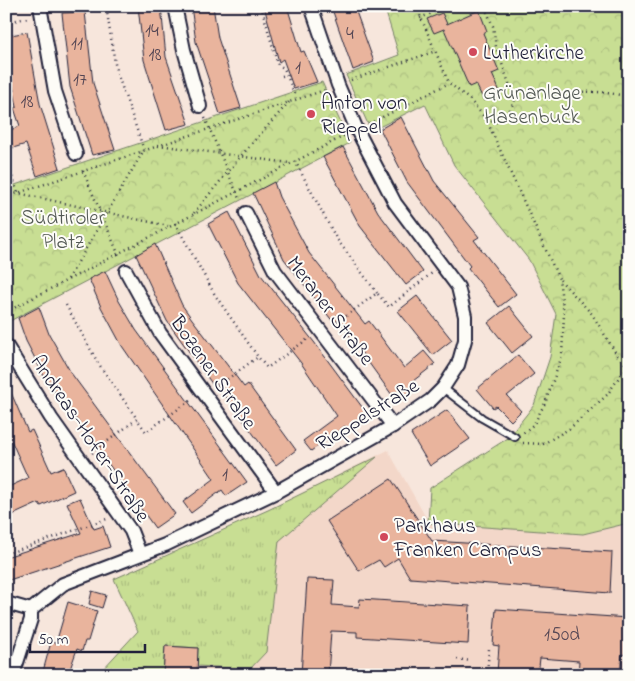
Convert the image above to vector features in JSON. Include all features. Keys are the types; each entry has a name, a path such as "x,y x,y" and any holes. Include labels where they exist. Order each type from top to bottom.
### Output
{"street":[{"path":"176,6 184,50 200,106"},
{"name":"Rieppelstraße","path":"31,610 63,584 140,554 276,492 393,426 431,400 443,388 458,365 465,340 465,316 458,287 395,203 357,130 338,85 311,6"},
{"path":"41,11 55,91 76,154"},
{"name":"Meraner Straße","path":"246,213 275,271 393,426"},
{"name":"Bozener Straße","path":"126,271 160,333 276,492"},
{"name":"Andreas-Hofer-Straße","path":"6,345 42,404 119,512 131,531 140,554"},
{"path":"6,603 31,610 31,619 13,675"}],"lane":[{"path":"443,388 482,418 515,437"}],"path":[{"path":"106,6 116,70 144,150"},
{"path":"261,6 278,65 284,68 296,98"},
{"path":"416,6 449,83 470,100 486,119 559,279 564,314 562,356 545,403 534,424 515,437 523,443 543,444 569,429 607,395 627,366"},
{"path":"420,18 450,6"},
{"path":"479,6 486,10 493,26 496,47 515,100 505,119 496,122 486,119"},
{"path":"6,22 41,11"},
{"path":"6,197 436,51"},
{"path":"282,76 287,74"},
{"path":"6,312 290,163 449,83"},
{"path":"515,100 569,91 608,92 629,97"},
{"path":"194,214 227,172 291,100"},
{"path":"200,106 235,192 246,213"},
{"path":"157,145 290,163"},
{"path":"67,280 106,211 144,150"},
{"path":"76,154 126,271"},
{"path":"6,158 18,193"},
{"path":"295,161 336,238 389,307 442,264"},
{"path":"18,193 170,226"},
{"path":"175,223 215,295 266,368 378,293"},
{"path":"559,279 592,314 617,355 627,366"},
{"path":"66,305 98,363 146,432 258,357"},
{"path":"629,314 627,366 629,388"},
{"path":"82,460 137,419"},
{"path":"6,554 100,523 119,512"},
{"path":"489,649 487,674 503,675"},
{"path":"457,659 472,661"},
{"path":"470,675 471,670"}],"shaded area":[{"path":"388,450 429,523 583,534 629,523 629,675 102,675 102,670 138,631 114,579 268,510"}],"green space":[{"name":"Grünanlage Hasenbuck","path":"384,6 629,6 629,523 583,534 428,523 430,488 508,438 534,405 550,357 556,314 529,260 454,165 425,104 371,131 346,75 399,55"},
{"name":"Südtiroler Platz","path":"322,82 350,143 6,323 6,188"},
{"path":"377,457 279,541 266,652 250,669 197,666 198,648 165,646 163,675 102,675 102,670 138,631 114,579 268,510"}],"building":[{"path":"138,6 161,6 166,57 189,124 166,130 144,60"},
{"path":"191,6 213,6 218,38 241,108 220,114 196,42"},
{"path":"264,6 287,6 301,52 304,51 317,82 294,89 283,59 279,62"},
{"path":"331,6 354,6 374,62 353,70"},
{"name":"Lutherkirche","path":"479,10 487,31 483,33 499,71 492,74 501,94 484,101 476,84 469,87 444,29 434,33 427,19 442,13 447,24"},
{"path":"85,12 93,83 115,150 92,155 70,87 62,13"},
{"path":"27,32 40,104 60,168 37,176 26,144 13,148 8,131 20,126 14,108 17,107 6,48 6,36"},
{"path":"401,117 434,181 479,237 474,240 516,294 499,307 468,268 470,266 407,182 380,129"},
{"path":"343,147 378,212 423,272 406,285 360,226 323,157"},
{"path":"274,182 279,197 309,253 365,324 369,321 404,368 424,351 435,364 413,381 417,387 397,402 338,320 334,323 284,259 253,193"},
{"path":"229,212 261,275 368,415 347,430 345,426 311,451 303,441 337,416 301,363 238,283 208,224"},
{"path":"155,244 182,305 244,387 248,384 296,450 276,465 216,383 213,385 167,321 136,255"},
{"path":"105,271 119,301 136,330 247,482 226,496 222,490 191,513 183,502 214,479 122,346 101,307 89,279"},
{"path":"417,296 452,340 433,355 398,311"},
{"path":"509,306 533,336 512,353 488,323"},
{"path":"39,307 49,334 71,373 175,514 155,528 108,461 46,380 26,341 18,318"},
{"path":"518,355 534,374 507,396 521,411 511,421 496,406 493,408 477,389"},
{"path":"6,381 28,432 32,430 51,472 63,467 74,491 41,506 39,503 6,518 6,488 28,478 6,429"},
{"path":"447,410 470,439 430,466 411,434"},
{"name":"Parkhaus Franken Campus","path":"391,479 432,541 612,552 610,593 410,578 398,558 384,567 379,560 359,571 327,521"},
{"path":"80,498 94,529 103,526 110,547 6,581 6,557 81,533 67,503"},
{"path":"307,579 334,580 332,605 359,607 360,599 470,606 468,644 357,637 357,632 331,631 328,675 301,675"},
{"path":"92,591 106,595 102,608 89,604"},
{"path":"68,602 97,611 88,641 85,641 82,651 77,649 68,675 42,675 51,642 56,643"},
{"path":"496,609 628,618 629,652 622,655 620,675 578,675 579,661 540,658 538,675 497,673 499,646 493,645"},
{"path":"165,646 198,648 197,675 163,675"}],"place":[{"name":"Lutherkirche","path":"473,52"},
{"name":"Anton von Rieppel","path":"311,114"},
{"name":"Parkhaus Franken Campus","path":"384,537"}]}
